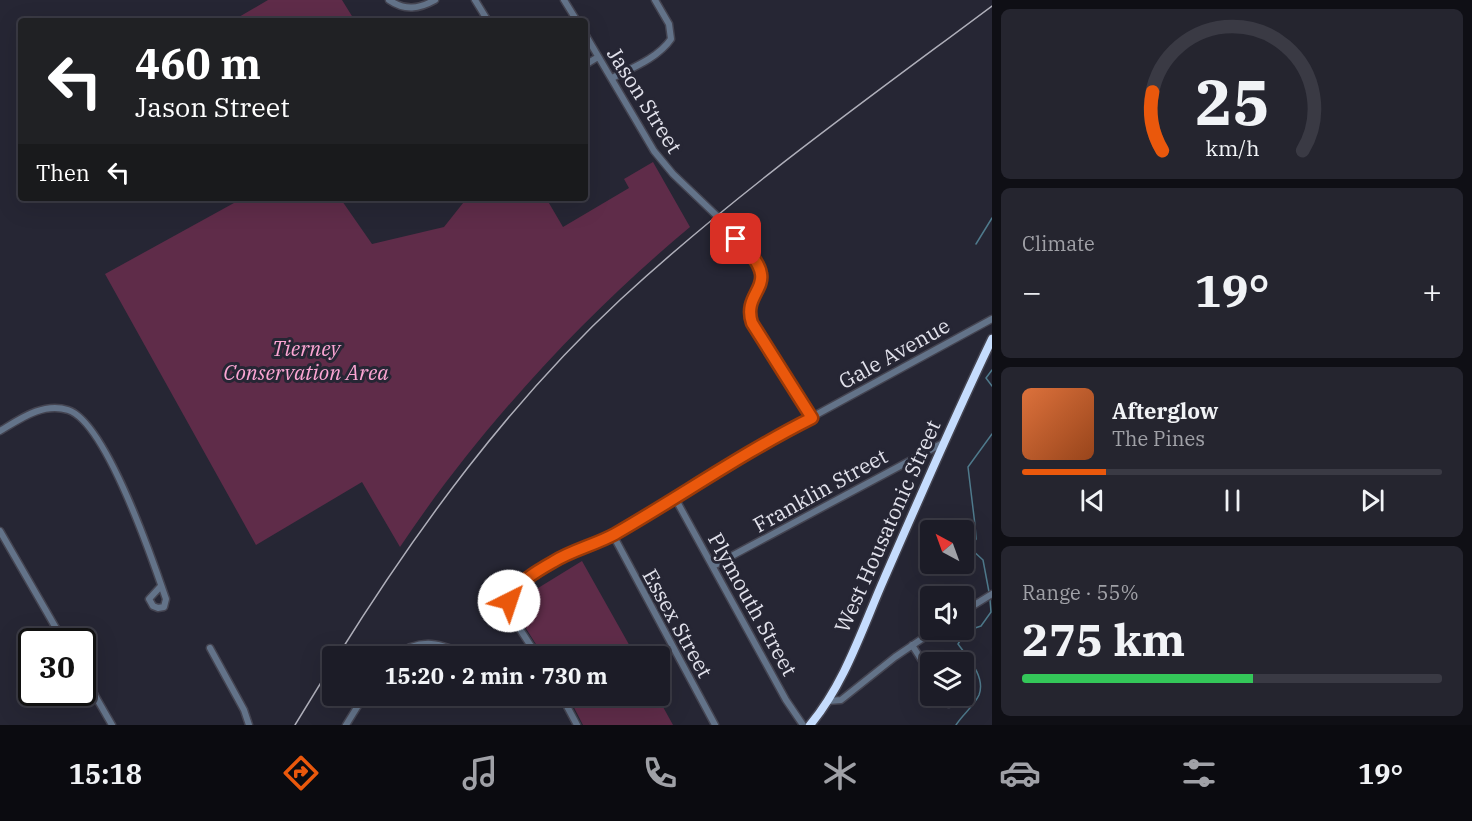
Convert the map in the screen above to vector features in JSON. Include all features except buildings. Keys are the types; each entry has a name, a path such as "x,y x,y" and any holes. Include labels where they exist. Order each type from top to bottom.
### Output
{"highway":[{"name":"West Housatonic Street","path":"810,725 828,701 849,658 943,443 992,339"}],"street":[{"path":"389,0 413,9 435,0"},
{"path":"475,0 486,18"},
{"path":"564,0 575,18"},
{"path":"612,78 656,54 670,39 669,24 655,0"},
{"name":"Jason Street","path":"588,39 664,164 710,208 757,264 761,281 750,304 751,318 812,418"},
{"path":"588,63 598,57"},
{"name":"Gale Avenue","path":"531,646 512,617 509,604 512,594 521,584 552,562 613,535 812,418 992,318"},
{"path":"0,430 32,413 50,408 66,409 84,419 102,447 128,501 148,547 161,586"},
{"name":"Franklin Street","path":"713,566 943,443"},
{"name":"Plymouth Street","path":"675,498 786,700 803,725"},
{"path":"0,531 56,628"},
{"name":"Essex Street","path":"613,535 715,725"},
{"path":"974,606 992,594"},
{"path":"828,701 841,700 920,640"},
{"path":"414,646 429,643 445,646"},
{"path":"912,645 920,657"},
{"path":"210,648 244,710 249,725"},
{"path":"96,697 112,725"},
{"path":"346,725 358,706"},
{"path":"567,706 577,725"}],"green space":[{"path":"268,0 342,0 353,18 237,18"},
{"name":"Tierney Conservation Area","path":"653,162 690,227 611,298 534,377 463,460 400,547 362,482 256,545 105,274 238,201 342,201 372,244 444,227 465,201 548,201 563,227 629,188 624,179"},
{"path":"582,561 630,646 537,646 515,611 514,605"},
{"path":"573,706 663,706 673,725 583,725"}],"waterway":[{"path":"976,244 992,218"},
{"path":"992,370 986,378 992,386"},
{"path":"989,592 983,560 970,548 976,539 968,467 992,434"},
{"path":"956,725 977,699 981,688 975,668 958,644 966,631 981,626 991,612 990,600"}],"railway":[{"path":"344,646 400,561 467,468 503,424 580,339 621,299 710,221 992,6"},
{"path":"295,725 322,681"}],"route":[{"path":"509,601 521,584 552,562 613,535 812,418 752,323 749,311 761,281 761,274 757,264 736,239"}]}
